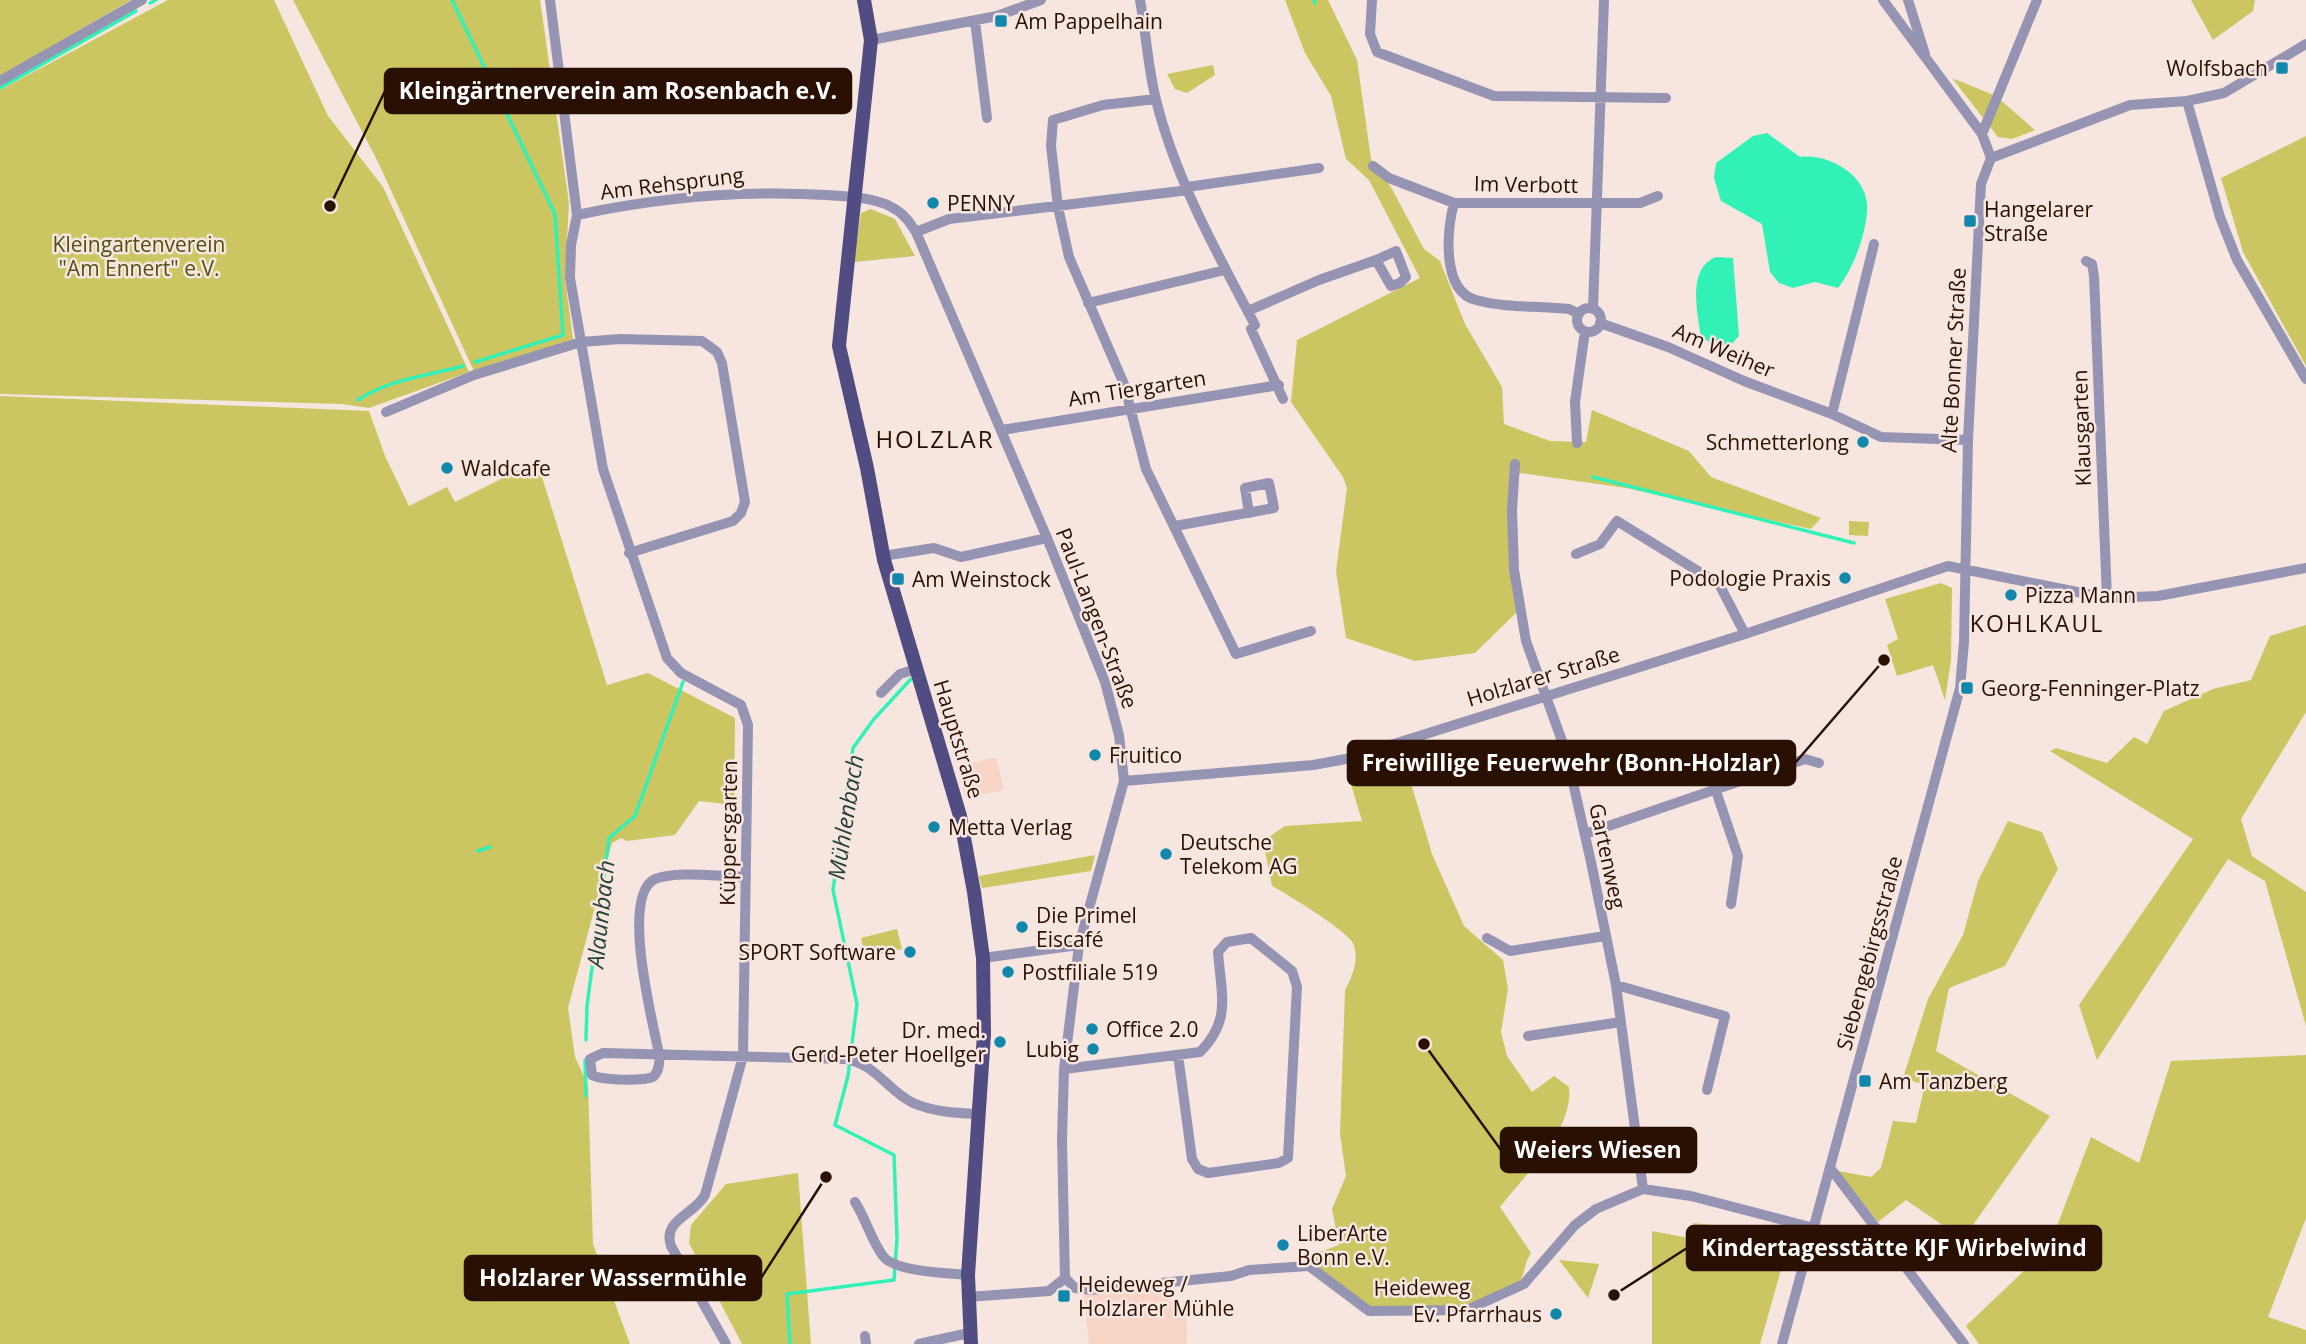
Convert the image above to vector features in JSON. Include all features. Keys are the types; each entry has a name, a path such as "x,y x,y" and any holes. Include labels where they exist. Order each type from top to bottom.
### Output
{"main road":[{"name":"Hauptstraße","path":"864,0 871,40 839,346 867,468 883,556 960,816 983,958 984,1034 968,1275 970,1339"}],"street":[{"path":"0,81 142,0"},
{"path":"550,0 577,215"},
{"path":"871,40 975,21 1041,0"},
{"path":"1140,0 1156,99 1188,189 1225,270 1255,325 1251,329 1283,399"},
{"path":"1372,0 1372,44 1377,52 1399,63 1494,96 1665,98"},
{"path":"1593,309 1604,0"},
{"path":"1883,0 1982,134 1992,158 2130,105 2191,101 2224,93 2306,44"},
{"path":"1908,0 1927,60"},
{"path":"1982,134 2037,0"},
{"path":"975,21 987,118"},
{"path":"1156,99 1103,105 1053,120 1051,146 1061,232 1088,303 1124,384 1146,469 1236,654 1311,631"},
{"path":"2191,101 2220,217 2237,260 2306,379"},
{"name":"Alte Bonner Straße","path":"1965,567 1968,440 1981,184 1992,158"},
{"name":"Im Verbott","path":"1373,166 1389,178 1454,203 1640,203 1658,196"},
{"path":"916,232 949,219 1058,207 1320,168"},
{"name":"Am Rehsprung","path":"581,342 570,278 571,245 577,215 641,202 740,193 854,197"},
{"name":"Paul-Langen-Straße","path":"854,197 894,208 906,217 916,232 1047,538 1110,696 1119,735 1124,781 1079,945 1065,1069 1062,1140 1065,1278"},
{"name":"Im Verbott","path":"1454,203 1450,220 1449,264 1461,290 1474,300 1569,309 1579,314"},
{"path":"1832,414 1874,244"},
{"path":"1248,312 1319,280 1376,260"},
{"name":"Klausgarten","path":"2086,261 2092,264 2094,276 2107,598"},
{"path":"1088,303 1225,270"},
{"path":"1585,309 1593,309 1598,313 1600,323 1593,331 1585,331 1578,324 1579,314 1585,309"},
{"name":"Am Weiher","path":"1600,323 1668,347 1744,381 1832,414 1881,437 1968,440"},
{"path":"1577,443 1575,402 1585,331"},
{"path":"386,412 474,375 581,342 620,339 702,341 717,352 722,363 745,502 741,513 733,521 629,553"},
{"name":"Küppersgarten","path":"581,342 603,469 629,553 667,658 681,674 741,705 749,737 743,1056 705,1195 695,1208 672,1225 668,1236 726,1344"},
{"name":"Am Tiergarten","path":"1002,430 1277,383"},
{"name":"Gartenweg","path":"1515,464 1512,510 1514,570 1526,641 1548,695 1566,752 1585,834 1616,985 1643,1189"},
{"path":"1175,526 1249,513"},
{"path":"1576,554 1600,544 1617,520 1719,584 1745,634"},
{"path":"883,556 934,548 961,557 1047,538"},
{"name":"Holzlarer Straße","path":"1124,781 1313,765 1346,759 1745,634 1928,571 1948,566 1965,567"},
{"path":"1965,567 1978,573 2107,598 2158,596 2306,568"},
{"name":"Siebengebirgsstraße","path":"1782,1344 1960,688 1965,567"},
{"path":"881,693 900,674 916,669"},
{"path":"1585,834 1805,759 1819,763"},
{"path":"1715,788 1738,856 1731,904"},
{"path":"746,877 667,876 653,880 646,887 640,900 639,940 659,1054 656,1071 648,1079 600,1079 589,1070 590,1059 603,1053 659,1054 743,1056 845,1059 860,1062 881,1075 910,1102 936,1111 978,1114"},
{"path":"1488,938 1510,951 1605,936"},
{"path":"1065,1069 1200,1052 1219,1029 1223,1017 1218,952 1227,943 1251,938 1292,971 1297,987 1288,1158 1279,1163 1208,1173 1198,1169 1192,1159 1178,1055"},
{"path":"983,958 1079,945"},
{"path":"1616,985 1725,1016 1707,1090"},
{"path":"1528,1036 1621,1023"},
{"path":"1831,1169 1964,1344"},
{"name":"Heideweg","path":"1065,1278 1075,1288 1091,1290 1231,1276 1249,1270 1309,1266 1369,1311 1467,1310 1524,1284 1545,1257 1585,1217 1617,1198 1643,1189 1691,1196 1814,1228"},
{"path":"855,1202 867,1220 883,1257 888,1261 904,1268 968,1275"},
{"path":"968,1297 1049,1291 1065,1278"},
{"path":"919,1344 970,1339"}],"shaded area":[{"path":"1767,133 1800,157 1835,163 1855,178 1862,188 1867,212 1864,232 1853,262 1838,288 1815,282 1793,288 1779,283 1770,272 1762,224 1721,201 1714,178 1716,163 1753,136"},
{"path":"1716,257 1733,258 1739,336 1727,349 1701,338 1698,317 1697,282 1707,263"},
{"path":"996,757 1004,790 965,797 958,766"},
{"path":"1169,1291 1172,1309 1186,1309 1187,1344 1089,1344 1084,1295"}],"green space":[{"path":"0,0 131,0 0,76"},
{"name":"Kleingartenverein \"Am Ennert\" e.V.","path":"168,0 274,0 328,116 383,187 469,372 369,408 342,404 0,394 0,90"},
{"path":"293,0 540,0 569,203 565,279 573,339 477,378 378,162"},
{"path":"1285,0 1328,0 1357,60 1371,159 1392,189 1424,249 1440,261 1465,324 1502,387 1504,424 1550,441 1586,442 1592,410 1689,451 1711,477 1821,518 1811,529 1626,488 1521,473 1517,475 1511,524 1519,610 1475,653 1415,661 1346,638 1336,571 1347,488 1343,477 1291,402 1297,340 1420,278 1369,180 1346,159 1331,96 1305,53"},
{"path":"2191,0 2255,0 2253,11 2213,40"},
{"path":"1213,65 1215,75 1187,93 1175,89 1167,74"},
{"path":"1952,78 1996,96 2035,130 2012,139 1998,137"},
{"path":"2306,136 2306,366 2243,252 2221,178"},
{"path":"871,209 895,219 915,256 854,262 861,213"},
{"path":"0,396 369,411 385,456 409,506 447,487 455,502 537,461 607,685 648,673 735,718 734,805 699,801 675,835 627,841 621,838 612,843 568,1008 575,1057 588,1085 593,1244 630,1344 0,1344"},
{"path":"1849,521 1869,522 1868,536 1849,535"},
{"name":"Georg-Fenninger-Platz","path":"1941,583 1952,588 1951,660 1945,700 1933,665 1897,676 1887,645 1898,639 1885,599"},
{"path":"2306,625 2306,712 2241,819 2252,856 2306,892 2306,1026 2265,881 2228,859 2097,1060 2079,1005 2193,839 2050,751 2056,748 2107,763 2134,737 2147,744 2164,711 2213,689 2251,680 2270,636"},
{"path":"1397,753 1413,790 1432,854 1464,926 1503,960 1508,989 1501,1032 1507,1056 1532,1092 1554,1076 1569,1087 1564,1119 1556,1135 1500,1207 1531,1253 1521,1280 1474,1307 1375,1310 1309,1262 1309,1256 1339,1245 1332,1209 1346,1176 1340,1134 1345,990 1356,955 1353,943 1340,930 1272,886 1263,841 1285,826 1362,821 1346,768"},
{"path":"2008,821 2042,832 2058,869 2005,966 1949,988 1936,1051 2050,1116 1963,1239 1906,1200 1878,1222 1838,1171 1871,1177 1881,1168 1893,1121 1916,1123 1925,1085 1903,1078 1928,999 1963,935 1978,881"},
{"path":"1095,855 1091,871 982,888 979,876"},
{"path":"897,929 902,949 865,958 861,938"},
{"path":"2306,1055 2306,1218 2268,1317 2306,1330 2306,1344 1979,1344 1966,1326 2049,1247 2091,1137 2139,1163 2171,1061"},
{"path":"798,1173 811,1344 742,1344 689,1243 691,1225 726,1184"},
{"path":"1693,1223 1762,1230 1780,1249 1781,1270 1760,1344 1652,1344 1652,1231 1689,1238"},
{"path":"1559,1260 1599,1264 1588,1298"}],"waterway":[{"path":"150,3 156,0"},
{"name":"Alaunbach","path":"452,0 555,214 563,335 475,362"},
{"path":"0,88 136,11"},
{"path":"358,400 382,387 463,366"},
{"path":"1593,477 1854,543"},
{"name":"Mühlenbach","path":"790,1344 787,1294 894,1280 897,1239 894,1155 835,1125 848,1076 857,1004 833,890 853,748 874,719 911,679"},
{"name":"Alaunbach","path":"586,1040 587,1006 609,838 635,816 683,682"},
{"path":"478,851 490,847"},
{"name":"Alaunbach","path":"585,1060 586,1096"}],"place":[{"name":"Am Pappelhain","path":"1001,21"},
{"name":"Wolfsbach","path":"2282,68"},
{"name":"PENNY","path":"933,203"},
{"name":"Kleingärtnerverein am Rosenbach e.V.","path":"330,206"},
{"name":"Hangelarer Straße","path":"1970,221"},
{"name":"Schmetterlong","path":"1863,442"},
{"name":"Waldcafe","path":"447,468"},
{"name":"Podologie Praxis","path":"1845,578"},
{"name":"Am Weinstock","path":"898,579"},
{"name":"Pizza Mann","path":"2011,595"},
{"name":"Freiwillige Feuerwehr (Bonn-Holzlar)","path":"1884,660"},
{"name":"Georg-Fenninger-Platz","path":"1967,688"},
{"name":"Fruitico","path":"1095,755"},
{"name":"Metta Verlag","path":"934,827"},
{"name":"Deutsche Telekom AG","path":"1166,854"},
{"name":"Die Primel Eiscafé","path":"1022,927"},
{"name":"SPORT Software","path":"910,952"},
{"name":"Postfiliale 519","path":"1008,972"},
{"name":"Office 2.0","path":"1092,1029"},
{"name":"Dr. med. Gerd-Peter Hoellger","path":"1000,1042"},
{"name":"Weiers Wiesen","path":"1424,1044"},
{"name":"Lubig","path":"1093,1049"},
{"name":"Am Tanzberg","path":"1865,1081"},
{"name":"Holzlarer Wassermühle","path":"826,1177"},
{"name":"LiberArte Bonn e.V.","path":"1283,1245"},
{"name":"Kindertagesstätte KJF Wirbelwind","path":"1614,1295"},
{"name":"Heideweg / Holzlarer Mühle","path":"1064,1296"},
{"name":"Ev. Pfarrhaus","path":"1556,1314"}],"district":[{"name":"HOLZLAR","path":"935,438"},
{"name":"KOHLKAUL","path":"2037,623"}]}
